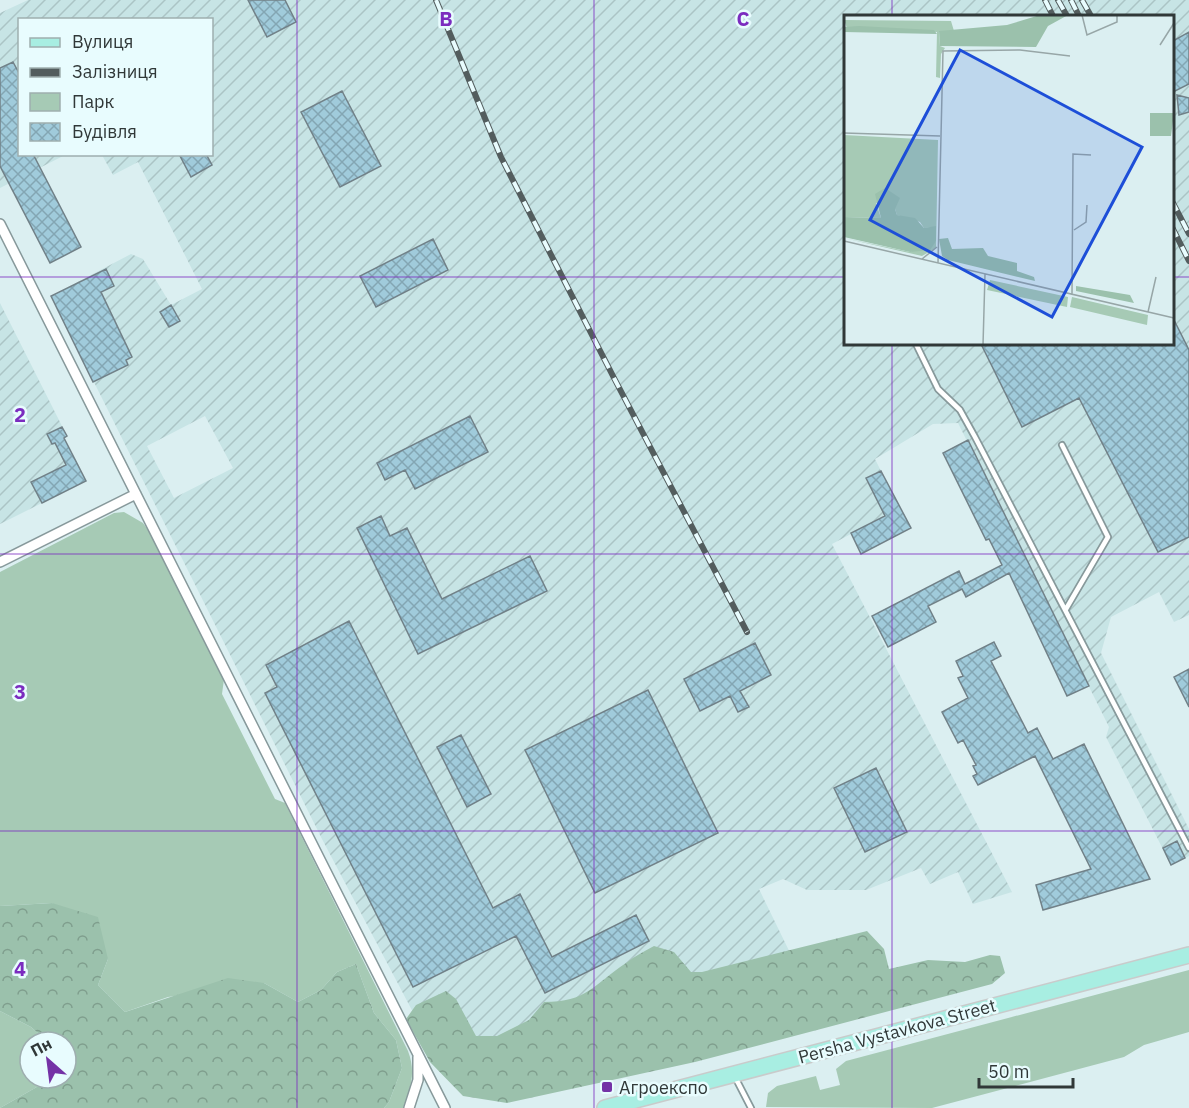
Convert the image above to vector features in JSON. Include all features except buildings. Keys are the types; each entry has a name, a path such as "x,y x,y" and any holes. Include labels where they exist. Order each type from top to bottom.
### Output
{"main road":[{"name":"Persha Vystavkova Street","path":"605,1108 1189,955"}],"street":[{"path":"0,224 445,1108"},
{"path":"0,562 136,494"},
{"path":"409,1108 418,1080 417,1052"}],"lane":[{"path":"916,345 938,389 960,410 970,428 1189,848"},
{"path":"1062,445 1108,537 1066,609"},
{"path":"734,1074 751,1108"}],"shaded area":[{"path":"28,0 1189,0 1189,615 1174,622 1159,592 1111,617 1101,653 1189,829 1189,856 1171,865 1106,737 1109,727 958,423 933,424 875,459 881,471 866,479 885,516 832,544 1012,892 973,904 958,872 930,884 921,868 866,890 807,890 783,879 759,889 795,963 437,1058 322,839 51,296 131,254 143,259 171,305 202,289 138,162 113,175 103,156 213,156 213,18 18,18 18,156 63,156 0,188 0,13","holes":["205,416 233,468 174,498 147,446"]},
{"path":"0,303 67,436 64,438 86,481 0,524"}],"green space":[{"path":"124,512 143,523 156,541 224,679 222,694 275,799 285,803 408,1051 412,1066 412,1080 403,1108 384,1108 389,1102 402,1068 396,1040 374,1013 356,964 337,972 321,990 298,1002 264,983 168,997 125,1012 98,985 108,959 52,903 0,906 0,572 114,513"},
{"path":"52,903 98,917 108,959 98,985 125,1012 228,978 264,983 298,1002 321,990 337,972 356,964 374,1013 396,1040 402,1068 389,1102 384,1108 0,1108 32,1090 78,1090 78,1030 34,1030 0,1011 0,906"},
{"path":"867,931 884,949 889,969 928,960 965,962 990,955 1000,956 1005,973 992,984 695,1062 507,1103 463,1096 430,1062 406,1019 416,1005 446,991 456,999 476,1036 497,1036 529,1020 544,1002 570,999 589,991 629,960 654,946 674,952 691,972 702,972"},
{"path":"1189,970 1189,1032 1144,1045 1124,1057 932,1108 766,1107 768,1093 777,1086 816,1076 820,1090 840,1085 836,1069 846,1061"},
{"path":"0,1011 34,1030 18,1030 18,1090 32,1090 0,1108"}],"railway":[{"path":"436,0 501,157 747,632"},
{"path":"1045,0 1052,15"},
{"path":"1058,0 1066,15"},
{"path":"1071,0 1078,15"},
{"path":"1082,0 1090,15"},
{"path":"1174,205 1189,234"},
{"path":"1174,231 1189,261"}],"place":[{"name":"Агроекспо","path":"607,1087"}]}
